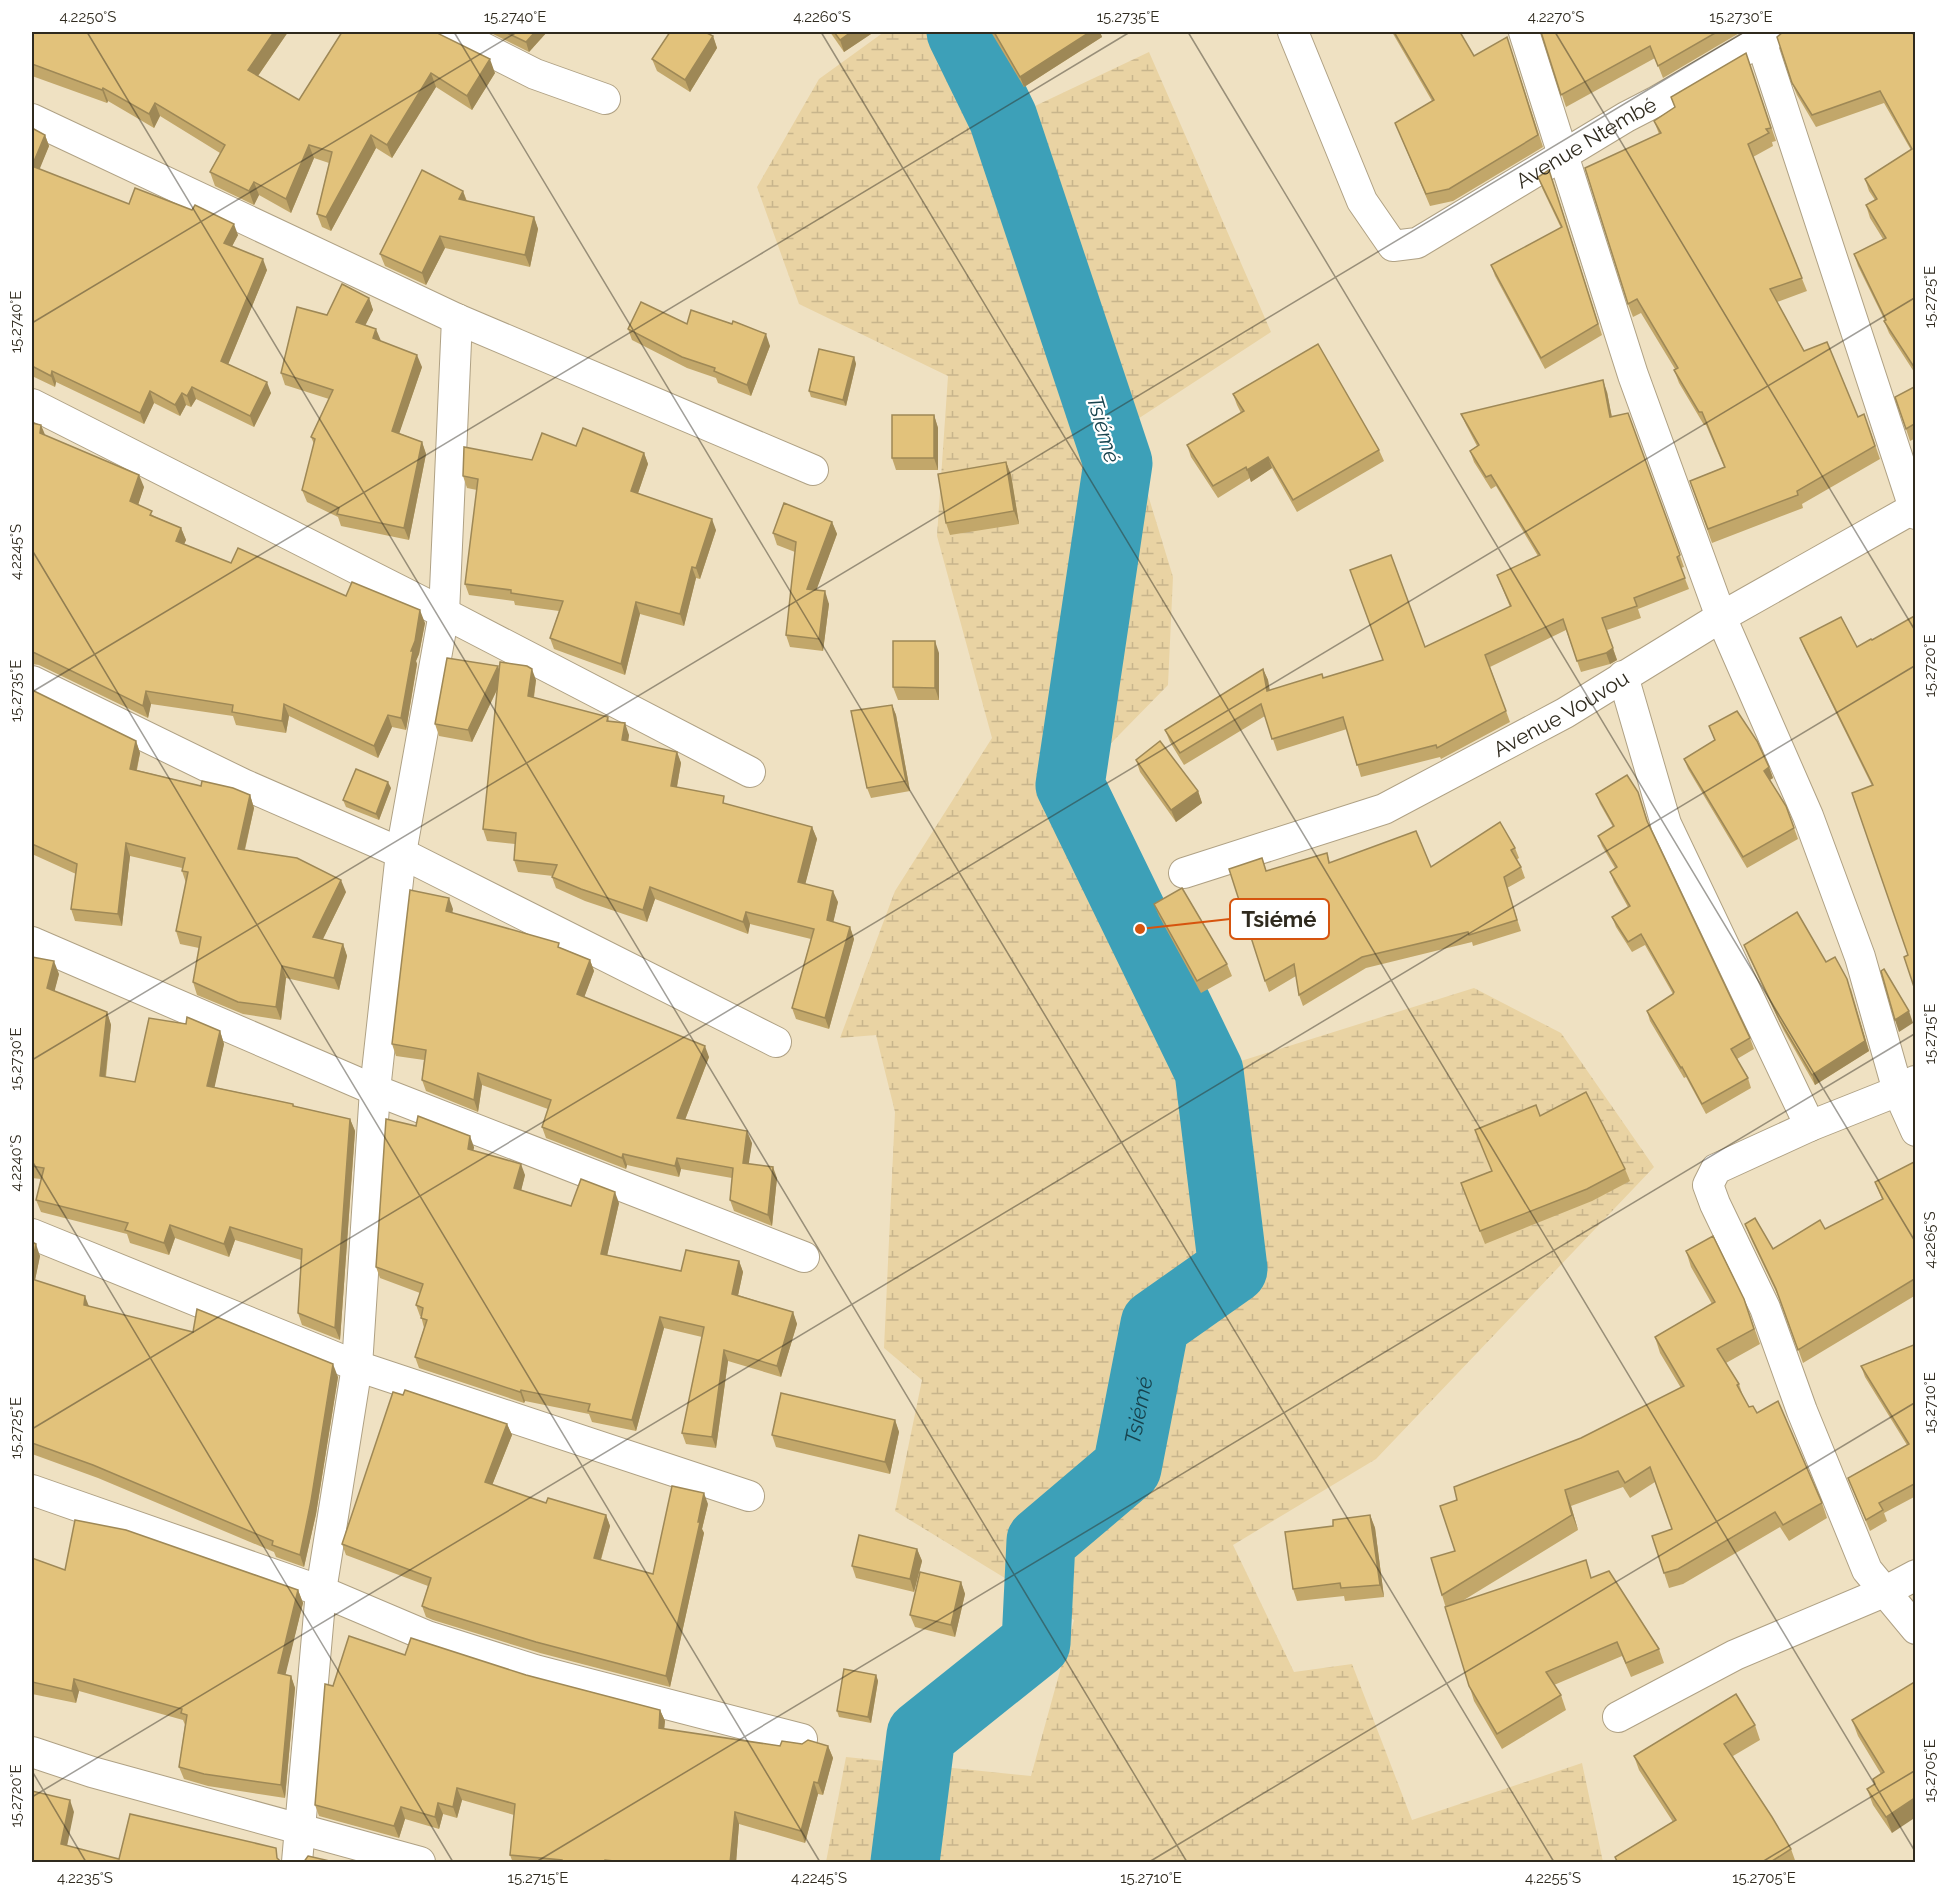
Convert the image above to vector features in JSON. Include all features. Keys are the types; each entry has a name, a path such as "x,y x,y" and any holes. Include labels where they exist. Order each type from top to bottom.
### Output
{"street":[{"path":"452,32 535,74 605,99"},
{"name":"Avenue Ntembé","path":"1293,32 1362,201 1393,246 1418,243 1765,34"},
{"path":"1524,32 1633,375 1721,617 1812,827 1907,1086 1916,1131"},
{"path":"1765,34 1915,510"},
{"path":"32,119 457,320 813,470"},
{"path":"297,1863 321,1591 357,1366 375,1090 401,853 444,613 457,320"},
{"path":"32,404 444,613 750,772"},
{"name":"Avenue Vouvou","path":"1184,873 1384,809 1565,713 1721,617 1915,510"},
{"path":"1623,676 1666,824 1810,1126"},
{"path":"32,681 243,784 401,853 776,1042"},
{"path":"32,942 375,1090 804,1257"},
{"path":"1907,1086 1810,1126 1716,1169 1708,1185 1765,1308 1802,1411 1867,1570 1916,1629"},
{"path":"32,1234 357,1366 749,1496"},
{"path":"32,1490 321,1591 449,1643 536,1670 802,1739"},
{"path":"1618,1717 1735,1655 1884,1592 1916,1575"},
{"path":"32,1752 92,1772 420,1863"}],"green space":[{"path":"884,32 980,32 1016,115 1149,52 1271,332 1127,426 1173,577 1168,685 1070,785 1209,1071 1474,988 1561,1033 1654,1167 1376,1459 1233,1545 1294,1672 1352,1664 1412,1820 1582,1763 1603,1862 826,1862 846,1757 1031,1776 1074,1620 895,1511 922,1380 884,1348 895,1112 876,1035 840,1038 895,891 992,738 937,536 948,376 799,304 757,187 819,79"}],"building":[{"path":"32,32 274,32 248,70 299,100 342,32 437,32 490,59 467,96 431,73 387,145 371,135 326,217 317,214 332,152 309,145 286,199 254,182 249,191 210,172 225,145 155,103 149,114 103,88 102,90 32,64"},
{"path":"505,32 535,32 526,42"},
{"path":"670,32 705,32 713,36 685,80 652,59"},
{"path":"834,32 851,32 840,40"},
{"path":"994,32 1090,32 1020,77"},
{"path":"1394,32 1460,32 1474,56 1507,37 1538,135 1449,189 1426,194 1395,123 1434,100"},
{"path":"1541,32 1717,32 1658,66 1650,46 1561,95"},
{"path":"1783,32 1912,32 1916,39 1916,370 1884,321 1886,320 1854,254 1886,238 1866,205 1877,199 1865,179 1912,149 1880,91 1812,115 1792,83 1777,37"},
{"path":"1746,53 1771,128 1766,129 1769,133 1748,144 1802,278 1770,289 1804,351 1827,342 1858,417 1864,414 1875,446 1797,491 1798,495 1708,529 1690,481 1725,467 1702,412 1699,412 1674,370 1678,368 1637,299 1628,304 1585,168 1661,133 1654,121 1675,107 1671,97"},
{"path":"32,128 45,135 32,166"},
{"path":"32,166 129,204 135,188 192,210 195,205 234,224 224,243 263,259 221,361 267,382 250,416 192,387 187,396 182,393 175,405 150,391 140,413 52,371 51,376 32,366"},
{"path":"422,170 463,191 459,199 534,217 525,255 440,236 422,273 380,254"},
{"path":"1549,170 1598,324 1541,358 1491,265 1562,227 1538,177"},
{"path":"342,284 369,298 356,322 376,329 373,338 417,355 392,431 422,442 404,528 337,514 339,508 302,490 315,439 311,437 333,390 281,373 297,307 327,315"},
{"path":"641,302 687,324 691,310 732,324 733,321 766,334 747,385 714,371 715,368 682,357 628,329"},
{"path":"1318,344 1379,450 1293,500 1268,457 1213,486 1187,445 1244,411 1233,394"},
{"path":"819,349 854,357 843,400 809,391"},
{"path":"1603,380 1610,417 1628,413 1680,555 1677,557 1685,578 1634,598 1637,606 1602,618 1613,648 1606,653 1577,661 1563,619 1485,655 1506,711 1437,748 1436,745 1357,765 1343,717 1272,739 1261,704 1180,753 1165,730 1263,669 1267,691 1322,674 1323,678 1383,660 1350,570 1391,555 1425,647 1511,606 1497,575 1540,555 1491,475 1486,477 1470,451 1479,445 1461,414"},
{"path":"1916,386 1916,423 1906,429 1895,397"},
{"path":"892,415 934,415 934,458 892,458"},
{"path":"32,423 41,425 40,433 139,475 130,501 152,511 150,515 181,528 176,541 231,563 238,548 346,596 352,582 420,610 401,718 388,715 374,746 284,704 282,721 232,712 233,705 146,691 143,706 32,652"},
{"path":"583,428 644,453 631,491 712,519 696,568 692,567 680,614 636,602 621,664 550,638 563,601 511,593 511,590 465,584 478,479 463,476 464,447 532,460 542,433 576,446"},
{"path":"1006,462 1014,511 946,523 938,474"},
{"path":"784,503 832,522 807,589 825,591 819,639 786,635 796,542 773,533"},
{"path":"1916,615 1916,993 1904,957 1908,955 1852,793 1873,785 1800,638 1841,617 1857,647"},
{"path":"893,641 935,641 935,688 893,687"},
{"path":"447,658 498,666 468,730 435,724"},
{"path":"500,662 527,666 532,669 528,696 608,717 607,721 625,723 622,740 677,752 671,786 724,796 723,803 812,827 798,882 833,891 827,920 850,927 825,1018 792,1008 814,929 746,912 743,922 650,887 643,910 552,877 557,865 514,860 516,833 483,829"},
{"path":"32,690 136,741 130,769 201,786 202,781 233,788 250,795 238,849 297,858 341,880 313,937 343,944 334,978 282,966 276,1007 238,1002 193,982 201,937 176,931 188,872 182,871 185,858 126,843 118,914 71,909 77,864 32,844"},
{"path":"892,705 906,781 867,788 851,711"},
{"path":"1737,711 1757,741 1769,767 1764,771 1786,806 1794,828 1743,857 1684,759 1715,740 1709,726"},
{"path":"1160,741 1198,791 1171,810 1136,760"},
{"path":"356,769 388,782 376,814 343,800"},
{"path":"1627,775 1638,792 1647,821 1750,1038 1731,1049 1748,1078 1702,1104 1647,1011 1674,992 1641,934 1628,942 1612,917 1630,906 1610,872 1617,867 1598,836 1614,826 1596,794"},
{"path":"1500,822 1515,848 1511,850 1521,867 1504,877 1517,920 1469,935 1468,932 1362,957 1299,995 1294,964 1265,981 1229,869 1262,858 1266,871 1327,853 1329,863 1416,831 1431,867"},
{"path":"1182,888 1227,964 1197,981 1154,904"},
{"path":"410,890 449,898 446,911 559,943 558,947 590,960 577,994 705,1046 677,1118 747,1131 743,1163 773,1167 768,1215 730,1200 733,1168 677,1158 675,1166 623,1154 622,1158 542,1127 551,1100 478,1073 474,1100 422,1080 426,1050 392,1044"},
{"path":"1797,912 1826,962 1835,957 1847,979 1865,1041 1812,1075 1780,1021 1744,945"},
{"path":"32,957 54,961 47,988 107,1012 100,1076 135,1082 149,1018 186,1024 187,1017 220,1031 207,1086 350,1119 335,1328 298,1313 302,1249 230,1227 224,1244 170,1225 164,1243 125,1230 128,1223 36,1200 44,1168 32,1166"},
{"path":"1884,969 1909,1011 1895,1020 1881,971"},
{"path":"1586,1092 1625,1169 1587,1189 1480,1231 1461,1183 1492,1171 1475,1130 1536,1105 1540,1116"},
{"path":"418,1116 470,1136 468,1149 521,1164 514,1188 571,1206 581,1179 615,1192 601,1254 681,1271 686,1250 739,1261 732,1294 793,1312 777,1366 724,1350 712,1437 682,1433 704,1327 660,1317 632,1420 588,1411 590,1404 521,1390 520,1392 415,1357 427,1320 421,1318 423,1308 416,1305 423,1284 376,1267 386,1119 416,1126"},
{"path":"1916,1161 1916,1278 1798,1350 1776,1289 1745,1224 1755,1218 1773,1249 1820,1220 1825,1229 1883,1199 1875,1182"},
{"path":"1713,1236 1744,1299 1754,1329 1717,1349 1739,1384 1737,1385 1749,1407 1753,1406 1757,1413 1778,1401 1822,1503 1783,1525 1775,1512 1678,1569 1664,1573 1652,1536 1672,1529 1650,1467 1625,1483 1618,1471 1565,1490 1572,1515 1442,1595 1431,1558 1455,1551 1440,1506 1457,1500 1454,1487 1581,1438 1684,1386 1655,1337 1715,1302 1686,1251"},
{"path":"32,1242 36,1244 32,1264"},
{"path":"32,1279 85,1296 84,1305 193,1332 197,1309 333,1364 300,1555 272,1545 273,1541 93,1465 32,1443"},
{"path":"1916,1344 1916,1483 1879,1503 1883,1510 1866,1520 1848,1478 1909,1444 1861,1366"},
{"path":"405,1390 507,1424 485,1482 546,1503 548,1498 606,1515 594,1558 653,1574 672,1486 704,1493 698,1522 700,1522 666,1676 536,1642 429,1609 422,1606 431,1578 342,1544 393,1392 403,1395"},
{"path":"781,1393 895,1420 885,1462 772,1435"},
{"path":"1370,1515 1380,1585 1341,1588 1340,1583 1293,1589 1285,1532 1333,1526 1333,1520"},
{"path":"75,1520 126,1530 298,1590 278,1673 291,1676 281,1785 204,1774 179,1767 187,1715 181,1713 182,1709 74,1679 72,1691 32,1682 32,1558 65,1570"},
{"path":"859,1535 917,1549 910,1579 852,1566"},
{"path":"1586,1560 1591,1578 1609,1571 1659,1649 1626,1663 1617,1642 1546,1672 1561,1695 1497,1734 1469,1686 1445,1607"},
{"path":"920,1572 961,1582 951,1625 910,1615"},
{"path":"349,1636 405,1655 411,1638 526,1675 660,1710 659,1728 780,1746 782,1741 802,1744 808,1740 828,1746 818,1783 814,1782 801,1831 735,1812 730,1863 635,1863 605,1860 605,1863 562,1863 562,1860 510,1855 515,1804 457,1788 453,1807 438,1803 435,1817 401,1807 394,1826 315,1805 325,1684 333,1686"},
{"path":"844,1669 876,1675 868,1717 837,1711"},
{"path":"1916,1681 1916,1797 1886,1817 1867,1789 1875,1784 1873,1779 1884,1772 1852,1720"},
{"path":"1736,1694 1755,1725 1724,1744 1791,1849 1769,1863 1618,1863 1615,1857 1676,1820 1634,1756"},
{"path":"32,1791 70,1800 61,1844 119,1859 130,1814 276,1848 277,1858 282,1863 32,1863"},
{"path":"308,1856 330,1861 330,1863 303,1863"}],"waterway":[{"name":"Tsiémé","path":"905,1862 921,1735 1036,1643 1041,1541 1127,1468 1155,1324 1233,1269 1209,1071 1070,785 1118,463 1003,118 961,32"}],"place":[{"name":"Tsiémé","path":"1140,929"}]}
